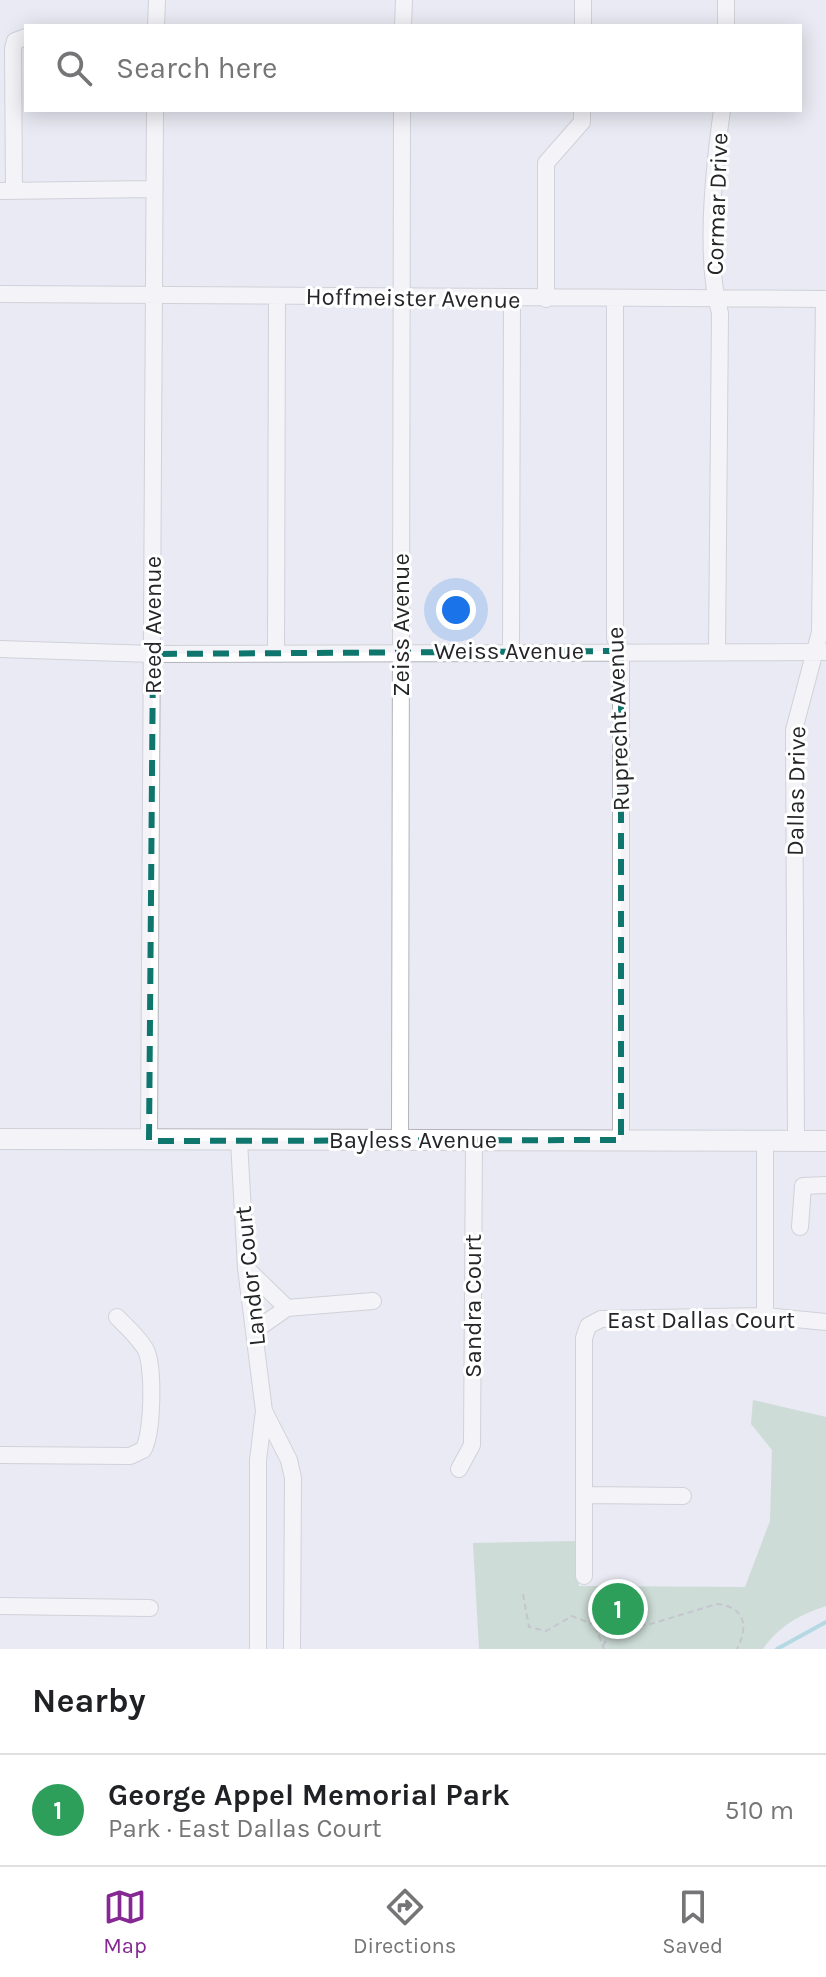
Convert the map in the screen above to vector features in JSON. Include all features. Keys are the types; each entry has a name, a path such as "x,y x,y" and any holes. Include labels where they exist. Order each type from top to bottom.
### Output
{"main road":[{"name":"Bayless Avenue","path":"0,1139 826,1141"}],"street":[{"path":"156,24 157,0"},
{"path":"403,24 404,0"},
{"path":"583,0 583,24"},
{"path":"726,0 726,24"},
{"path":"13,41 7,191 154,189"},
{"name":"Reed Avenue","path":"149,1141 155,112"},
{"name":"Zeiss Avenue","path":"400,1140 399,298 402,112"},
{"path":"546,299 546,163 582,122 582,112"},
{"name":"Cormar Drive","path":"717,651 720,313 716,298 715,160 722,112"},
{"name":"Hoffmeister Avenue","path":"0,294 825,299"},
{"path":"276,653 277,296"},
{"name":"Ruprecht Avenue","path":"615,298 615,638 621,651 621,1140"},
{"path":"511,651 512,299"},
{"name":"Dallas Drive","path":"796,1141 794,730 800,698 821,652 825,299"},
{"name":"Weiss Avenue","path":"0,649 153,654 401,650 821,652"},
{"name":"Sandra Court","path":"459,1469 472,1445 474,1140"},
{"name":"Landor Court","path":"239,1141 246,1268 264,1411 258,1460 258,1649"},
{"path":"765,1141 765,1316"},
{"path":"800,1227 803,1186 826,1185"},
{"path":"246,1268 287,1308"},
{"path":"254,1331 287,1308 373,1301"},
{"name":"East Dallas Court","path":"584,1576 584,1338 588,1326 601,1319 765,1316 826,1322"},
{"path":"0,1455 130,1456 143,1450 148,1437 151,1368 139,1341 117,1317"},
{"name":"Landor Court","path":"264,1411 289,1460 293,1478 292,1649"},
{"path":"585,1495 683,1496"},
{"path":"0,1606 150,1608"}],"path":[{"path":"523,1594 529,1627 546,1631 572,1616 595,1625 663,1623 717,1604 729,1605 740,1612 745,1622 745,1634 737,1649"},
{"path":"595,1625 604,1648"},
{"path":"604,1648 614,1626"}],"highlighted area":[{"path":"621,651 621,1140 149,1141 153,654"}],"green space":[{"path":"753,1400 826,1417 826,1606 790,1622 763,1649 479,1649 473,1543 577,1541 579,1586 745,1587 770,1521 772,1450 751,1424"}],"waterway":[{"path":"777,1649 826,1622"}],"place":[{"name":"George Appel Memorial Park","path":"618,1609"}]}
